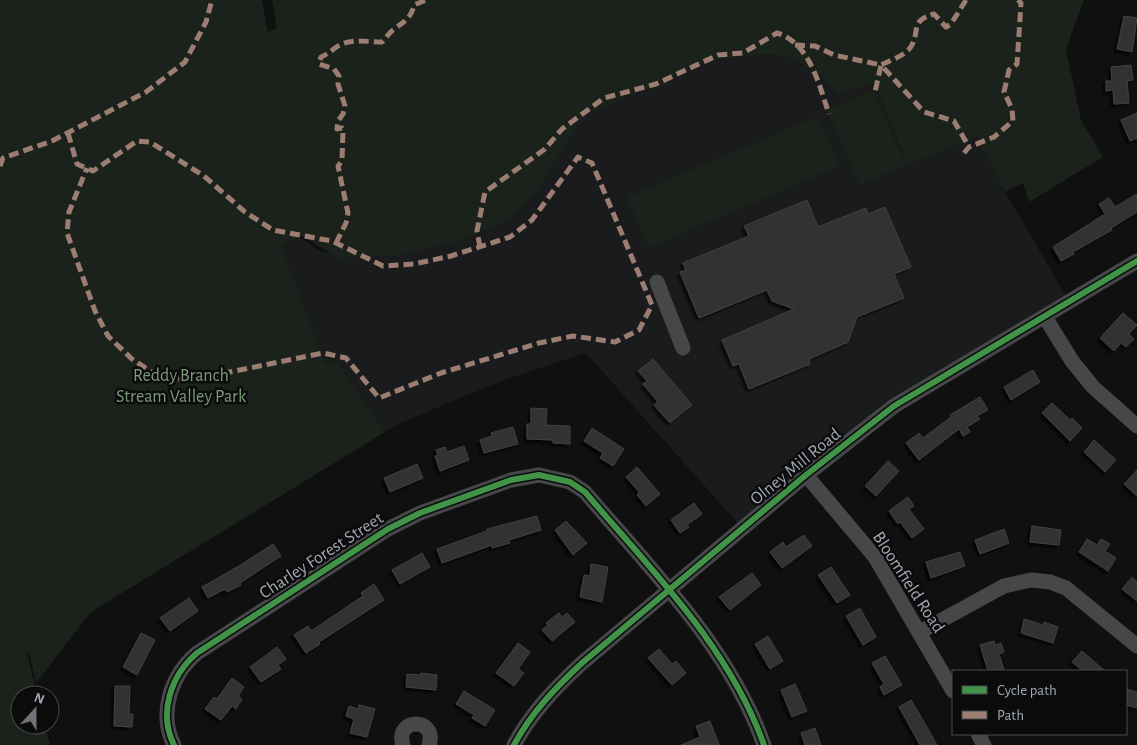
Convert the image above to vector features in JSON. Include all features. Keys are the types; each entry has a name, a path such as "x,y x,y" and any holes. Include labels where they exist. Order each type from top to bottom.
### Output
{"street":[{"name":"Olney Mill Road","path":"514,745 521,732 553,690 582,663 806,475 894,406 1137,262"},
{"path":"657,282 683,348"},
{"path":"1045,317 1072,361 1093,386 1137,426"},
{"name":"Charley Forest Street","path":"174,745 168,728 168,699 178,674 185,664 197,653 388,529 420,514 511,480 539,475 570,482 585,492 669,590 708,639 733,677 764,745"},
{"name":"Bloomfield Road","path":"806,475 875,557 952,689"},
{"path":"920,632 1004,586 1031,580 1050,582 1066,588 1137,646"},
{"path":"403,745 401,738 404,729 413,724 418,724 429,732 431,736 429,745"}],"shaded area":[{"path":"781,55 814,70 838,93 874,84 908,165 977,136 1005,192 1069,301 894,406 742,528 586,353 504,380 400,423 385,432 337,361 213,380 274,220 318,250 345,257 563,148 590,111 693,63 741,56"}],"green space":[{"name":"Reddy Branch Stream Valley Park","path":"0,0 262,0 268,32 277,28 272,0 1084,0 1066,49 1081,120 1103,157 1029,202 1023,183 1005,192 977,137 908,165 874,84 838,93 814,70 781,55 741,56 714,60 679,75 664,87 638,92 588,114 563,148 539,189 511,219 460,241 398,255 338,258 302,236 281,245 325,363 337,361 385,432 91,612 36,683 29,652 27,653 35,685 10,685 10,735 48,735 50,745 0,745"},
{"path":"873,90 906,165 860,185 827,110"},
{"path":"818,116 840,166 648,248 627,197"}],"building":[{"path":"1124,16 1137,18 1132,52 1117,49"},
{"path":"1131,65 1133,80 1127,81 1129,103 1114,104 1113,90 1106,91 1106,81 1112,81 1111,67"},
{"path":"1137,113 1137,138 1130,141 1121,120"},
{"path":"1137,194 1137,212 1111,228 1112,230 1061,261 1053,247 1105,214 1099,204 1109,198 1115,207"},
{"path":"807,200 818,227 866,208 868,214 885,207 911,267 894,274 904,298 857,317 848,342 809,359 810,364 749,389 739,364 733,366 722,340 794,309 772,301 767,290 699,318 680,272 686,270 683,263 749,236 744,226"},
{"path":"1123,313 1137,325 1129,334 1134,339 1126,347 1121,343 1114,351 1100,338"},
{"path":"653,359 692,405 670,423 654,405 658,402 643,384 647,381 638,371"},
{"path":"1033,370 1040,382 1011,400 1004,387"},
{"path":"980,397 988,410 977,416 980,419 967,427 970,432 963,436 959,429 919,460 906,443 919,433 923,438 951,417 950,415"},
{"path":"1052,403 1070,420 1072,418 1082,428 1070,441 1042,413"},
{"path":"531,408 547,409 546,425 570,426 570,444 553,443 553,440 527,439 527,424 531,424"},
{"path":"513,427 518,444 484,453 480,440 492,436 491,433"},
{"path":"592,428 624,449 613,466 600,458 603,453 584,441"},
{"path":"1094,440 1116,460 1105,472 1084,452"},
{"path":"464,446 469,460 440,471 435,456 438,455 436,450 445,447 447,452"},
{"path":"888,461 899,471 876,496 865,486"},
{"path":"417,464 423,478 390,492 384,478"},
{"path":"637,467 660,494 646,506 637,495 639,492 626,477"},
{"path":"1137,470 1137,496 1124,484"},
{"path":"908,497 914,506 909,509 924,529 912,538 900,522 898,524 889,511"},
{"path":"694,503 702,514 680,533 671,520"},
{"path":"537,516 541,530 509,540 510,543 492,548 492,545 442,563 437,549 487,531 487,529"},
{"path":"566,521 587,543 573,555 555,530"},
{"path":"1032,526 1061,530 1059,545 1030,542"},
{"path":"1004,529 1009,543 980,554 975,540"},
{"path":"804,535 812,546 782,568 770,552 783,542 786,547"},
{"path":"1087,539 1097,545 1101,539 1110,544 1105,551 1116,558 1108,571 1079,552"},
{"path":"273,544 281,556 240,583 241,585 227,592 225,589 208,598 202,587"},
{"path":"960,552 965,566 931,578 926,562"},
{"path":"422,553 430,567 400,584 392,570"},
{"path":"591,564 608,567 602,602 580,597 584,575 590,576"},
{"path":"831,567 850,595 837,603 818,575"},
{"path":"752,573 761,585 730,610 719,597"},
{"path":"1132,577 1137,582 1137,601 1122,589"},
{"path":"374,584 384,600 319,642 320,644 306,653 294,635 308,626 311,631 363,596 361,593"},
{"path":"189,598 198,611 170,631 160,618"},
{"path":"860,608 876,637 863,645 846,616"},
{"path":"559,613 562,617 567,613 575,622 552,641 542,630 548,625 546,623"},
{"path":"1024,619 1043,625 1044,622 1058,627 1053,643 1021,633"},
{"path":"141,633 155,640 137,675 123,667"},
{"path":"768,636 783,661 770,669 755,644"},
{"path":"994,641 995,645 1001,643 1004,652 999,654 1004,670 988,670 980,645"},
{"path":"518,643 530,652 518,669 524,673 514,686 496,673"},
{"path":"277,647 286,659 278,665 281,669 261,682 250,667"},
{"path":"659,649 672,664 676,661 686,673 672,685 648,658"},
{"path":"1082,651 1104,670 1082,670 1072,662"},
{"path":"885,656 902,685 884,695 880,687 884,684 872,663"},
{"path":"421,673 437,675 436,690 406,687 407,674 421,675"},
{"path":"232,678 244,687 238,696 242,699 236,709 232,706 221,720 205,709 214,697 217,699"},
{"path":"795,684 807,711 792,717 781,690"},
{"path":"115,686 130,686 129,714 133,714 132,727 114,726"},
{"path":"1127,689 1137,692 1137,708 1127,705"},
{"path":"464,691 495,710 485,726 472,718 474,715 456,704"},
{"path":"911,700 937,745 920,745 899,707"},
{"path":"359,705 375,709 367,737 350,733 354,719 346,716 349,706 358,709"},
{"path":"710,721 719,745 681,745 700,737 696,726"},
{"path":"815,728 821,745 805,745 801,733"}],"marked path":[{"path":"0,166 3,158 52,141 146,92 185,62 206,22 212,0"},
{"path":"336,243 346,223 348,213 338,166 342,161 343,130 342,128 337,129 338,121 343,114 345,106 338,84 339,76 334,69 319,64 321,57 348,42 382,42 409,17 414,5 426,0"},
{"path":"966,0 951,24 946,27 934,14 922,20 917,26 910,49 881,65 924,112 954,121 969,147"},
{"path":"964,153 969,147 994,137 1013,121 1012,109 1004,92 1009,70 1017,64 1021,3 1018,0"},
{"path":"480,247 477,231 485,192 545,149 562,129 604,98 656,84 718,55 743,53 777,33 788,38 805,55 817,78 829,114"},
{"path":"795,45 815,46 834,55 881,65 875,92"},
{"path":"68,133 77,164 93,171 137,141 150,142 204,176 245,212 273,230 332,241 383,266 414,264 451,256 510,237 532,220 578,157 592,163 652,305 639,330 615,342 573,336 539,343 441,373 379,398 346,358 323,353 191,380 159,377 132,359 108,336 95,311 67,233 69,212 87,168"}],"cycle path":[{"path":"514,745 528,722 545,701 582,663 806,475 894,406 1137,261"},
{"path":"174,745 169,733 167,720 170,695 180,672 197,653 388,529 420,513 511,480 539,475 570,482 585,492 661,580 709,642 731,675 749,709 764,745"}]}
